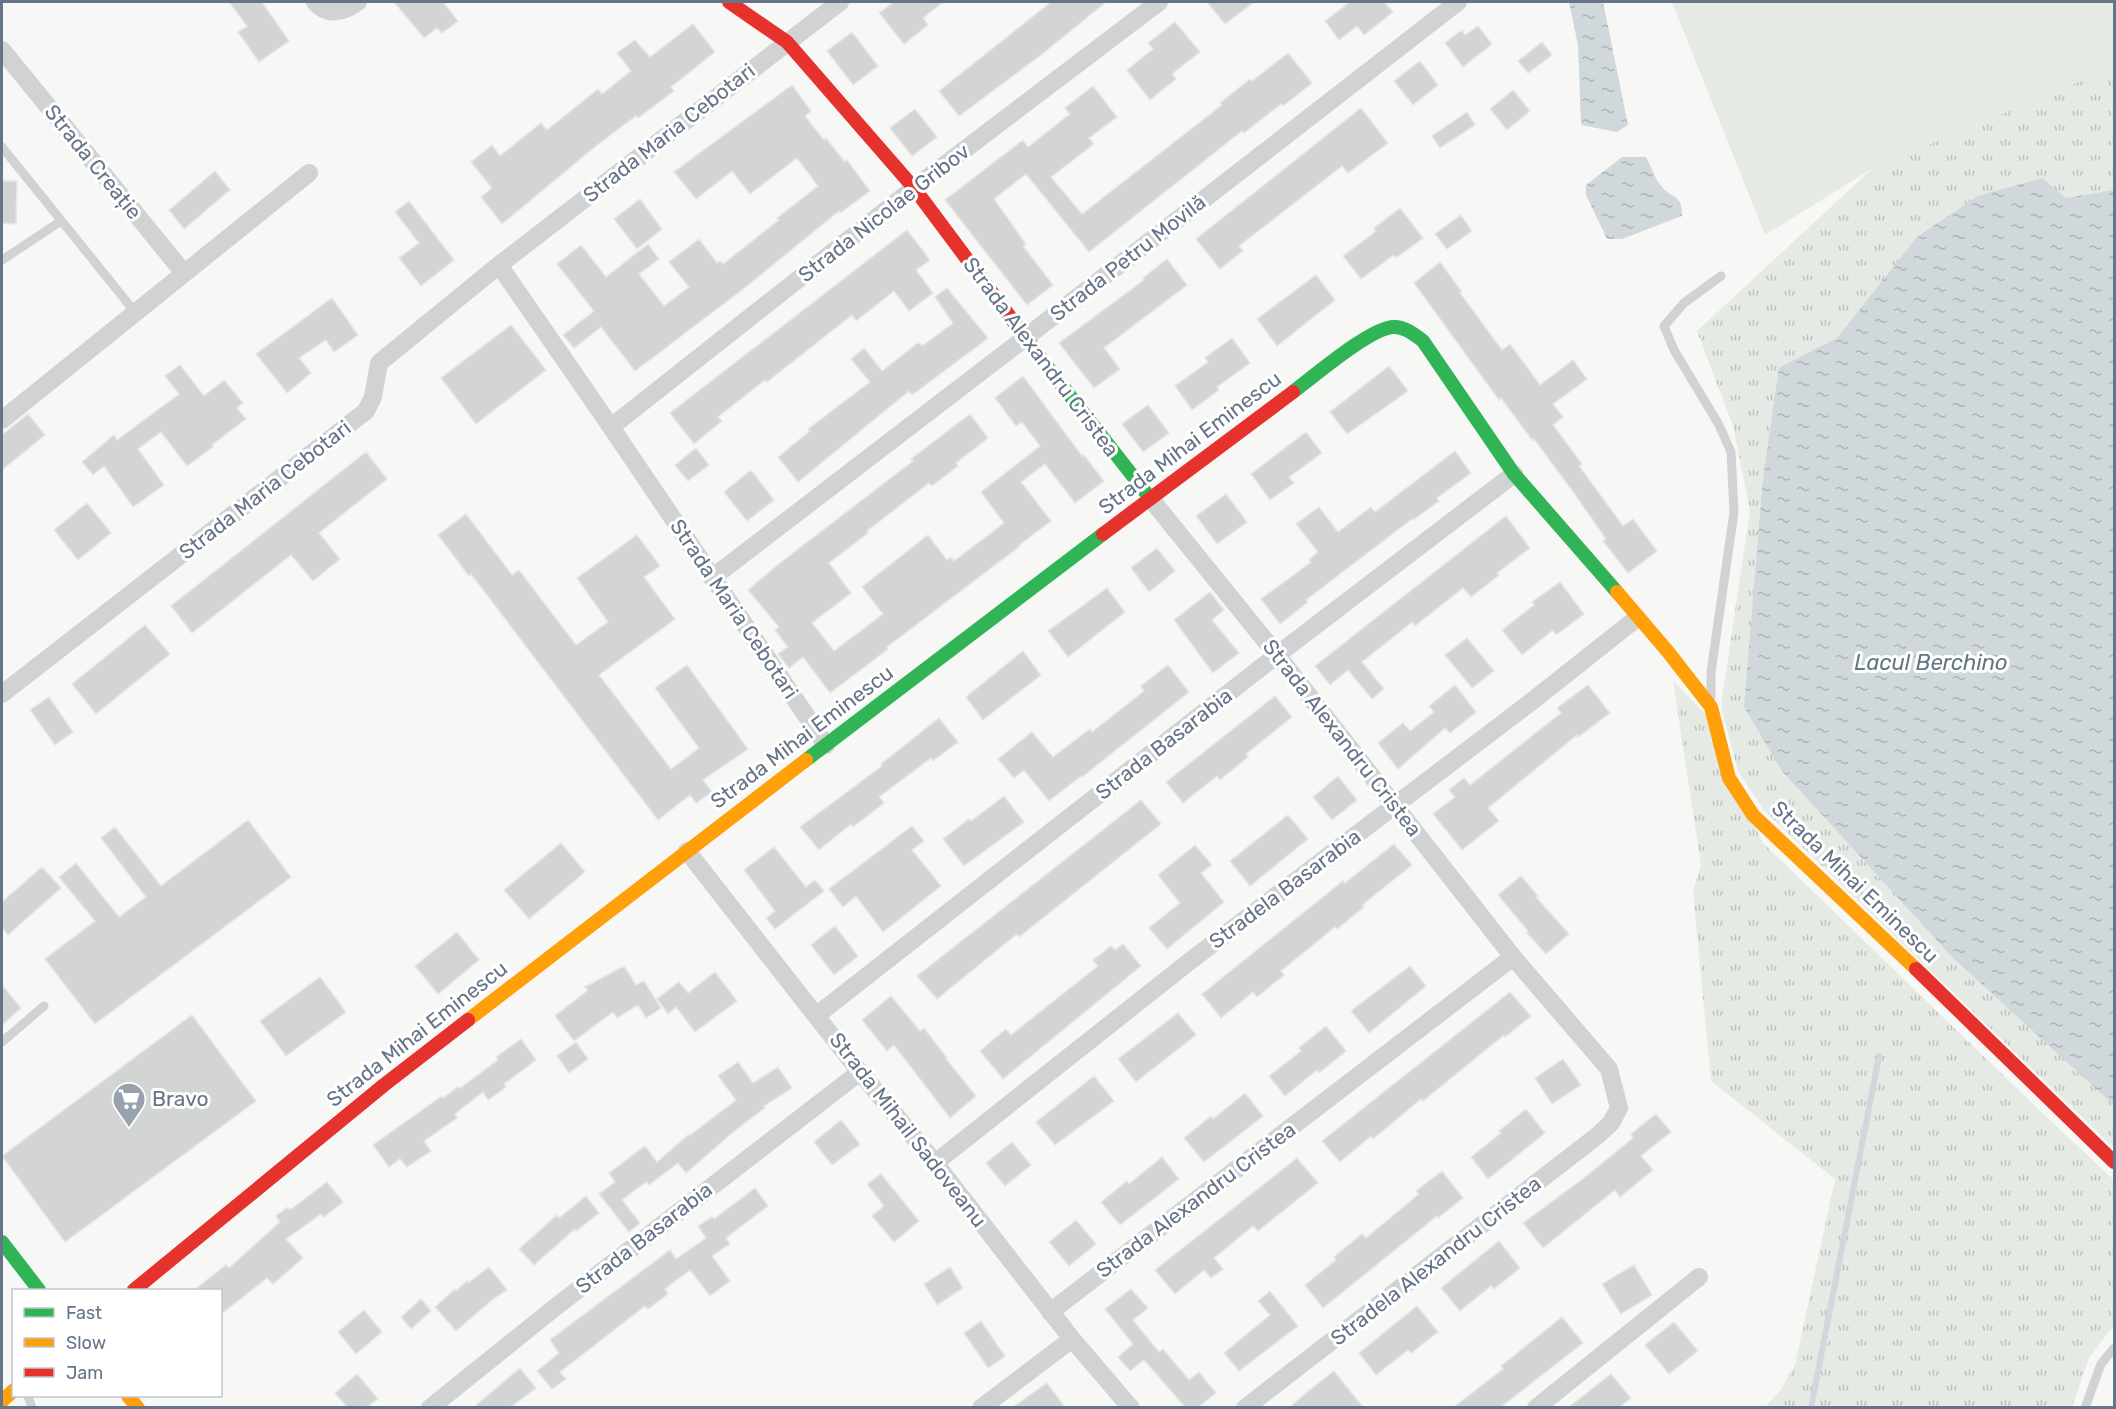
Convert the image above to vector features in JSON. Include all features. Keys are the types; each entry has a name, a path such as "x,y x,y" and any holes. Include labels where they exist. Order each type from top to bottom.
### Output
{"street":[{"path":"318,5 334,13 350,8 358,2"},
{"name":"Strada Alexandru Cristea","path":"729,2 787,42 914,188 1025,338 1150,498 1277,655 1513,957 1609,1069 1619,1108"},
{"name":"Strada Maria Cebotari","path":"2,694 366,411 372,397 379,363 499,265 840,2"},
{"name":"Strada Nicolae Gribov","path":"611,427 914,188 1159,2"},
{"name":"Strada Petru Movilă","path":"712,578 1458,2"},
{"name":"Strada Creație","path":"2,50 184,273"},
{"path":"2,420 309,173"},
{"name":"Strada Maria Cebotari","path":"499,265 826,745"},
{"name":"Strada Mihai Eminescu","path":"135,1289 384,1085 687,851 1150,498 1380,329 1395,326 1411,331 1422,341 1514,474 1669,653 1711,706 1729,778 1753,815 1904,957 2115,1162"},
{"name":"Strada Basarabia","path":"817,1015 1277,655 1514,474"},
{"name":"Stradela Basarabia","path":"935,1163 1190,962 1532,702 1637,618"},
{"name":"Strada Mihail Sadoveanu","path":"687,851 860,1072 935,1163 1050,1312 1131,1407"},
{"name":"Strada Alexandru Cristea","path":"1050,1312 1513,957"},
{"name":"Strada Basarabia","path":"430,1407 860,1072"},
{"name":"Stradela Alexandru Cristea","path":"1245,1407 1597,1136 1611,1123 1619,1108"},
{"path":"2,1242 38,1289"},
{"path":"1536,1407 1699,1277"},
{"path":"981,1407 1072,1339"}],"lane":[{"path":"2,147 135,312"},
{"path":"2,260 61,221"},
{"path":"1711,706 1711,672 1734,512 1731,452 1718,423 1674,350 1664,326 1684,303 1721,276"},
{"path":"2,1042 44,1006"},
{"path":"2085,1407 2101,1364 2115,1348"}],"green space":[{"path":"1672,2 2114,2 2114,67 1873,168 1765,235"},
{"name":"Lacul Berchino","path":"2114,67 2114,1148 1764,810 1738,771 1721,706 1750,510 1733,426 1697,331 1873,168"},
{"path":"1673,681 1705,713 1763,843 2114,1180 2114,1325 2089,1358 2072,1407 1765,1407 1780,1391 1795,1365 1835,1179 1711,1081 1693,891 1701,865"}],"water":[{"path":"1569,2 1603,2 1628,125 1617,132 1581,125 1578,45"},
{"path":"1622,157 1646,157 1660,184 1679,200 1682,216 1622,239 1607,239 1586,195 1586,185"},
{"name":"Lacul Berchino","path":"2042,178 2066,198 2114,190 2114,1105 1953,958 1782,771 1744,707 1763,478 1779,368 1837,338 1917,237 1978,196"}],"building":[{"path":"229,2 262,2 289,41 259,62 238,32 247,26"},
{"path":"394,2 443,2 458,21 442,33 437,28 424,38"},
{"path":"894,2 943,2 923,18 928,25 904,44 879,13"},
{"path":"1051,2 1106,2 1041,55 959,116 939,91"},
{"path":"1207,2 1254,2 1225,24"},
{"path":"1350,2 1384,2 1393,12 1364,35 1357,26 1339,40 1325,21"},
{"path":"1175,22 1200,52 1172,74 1176,79 1150,100 1127,70 1153,49 1148,43"},
{"path":"693,24 715,52 671,87 674,91 596,146 502,224 481,197 492,188 471,162 492,145 500,156 541,123 547,130 598,89 602,94 631,71 617,53 635,40 650,57"},
{"path":"1478,26 1492,44 1463,67 1445,43 1462,30 1465,35"},
{"path":"852,32 878,66 853,85 827,51"},
{"path":"1542,42 1552,55 1528,73 1518,61"},
{"path":"1288,53 1312,83 1244,133 1242,131 1089,252 1026,174 994,199 1026,244 1023,246 1053,285 1027,305 945,200 1023,140 1028,147 1070,114 1065,108 1093,86 1117,117 1089,138 1094,144 1051,177 1082,214 1222,105 1220,103 1250,79 1252,81"},
{"path":"1420,61 1438,85 1413,105 1394,81"},
{"path":"792,85 811,111 805,116 845,162 847,160 870,191 840,213 839,211 742,290 635,371 601,327 574,348 563,335 594,311 557,264 581,245 606,277 648,244 659,259 639,274 664,306 689,287 669,262 699,239 717,263 720,261 723,264 818,186 797,158 750,194 732,171 696,199 674,172"},
{"path":"1513,90 1530,111 1507,130 1490,109"},
{"path":"1361,108 1388,143 1348,173 1342,166 1239,246 1243,251 1220,269 1196,239"},
{"path":"915,109 937,137 912,156 890,128"},
{"path":"1467,112 1475,125 1440,148 1432,136"},
{"path":"215,171 230,190 184,229 169,210"},
{"path":"2,181 17,181 16,224 2,223"},
{"path":"640,199 662,229 637,249 614,219"},
{"path":"409,201 454,260 421,286 399,258 419,243 395,212"},
{"path":"1400,208 1423,238 1396,258 1394,255 1361,279 1343,256 1376,231 1374,228"},
{"path":"1461,215 1472,231 1447,249 1435,234"},
{"path":"907,230 930,260 916,270 933,293 909,311 894,291 856,321 852,315 767,382 765,380 718,417 722,421 694,444 670,413"},
{"path":"1167,259 1187,285 1104,348 1120,369 1094,388 1059,343 1144,280 1143,278"},
{"path":"1440,262 1502,350 1510,344 1540,385 1573,360 1587,379 1553,404 1563,417 1553,425 1582,464 1579,466 1623,526 1633,519 1657,551 1628,573 1603,541 1606,539 1574,493 1501,398 1499,400 1414,283"},
{"path":"1316,275 1335,300 1277,346 1257,319"},
{"path":"947,288 988,338 912,395 909,391 798,482 778,457 810,431 808,429 870,382 851,359 864,348 882,371 919,342 922,346 953,323 935,297"},
{"path":"332,298 358,335 334,352 326,340 299,358 311,373 287,393 256,354"},
{"path":"511,325 546,370 476,424 441,378"},
{"path":"1232,338 1250,363 1217,387 1219,390 1192,410 1175,386 1208,362 1205,358"},
{"path":"180,365 204,396 224,380 243,403 237,408 246,419 187,466 161,432 138,449 164,485 133,507 104,466 93,475 82,462 114,435 117,440 179,394 165,376"},
{"path":"1389,366 1408,391 1347,434 1330,412"},
{"path":"1023,376 1082,456 1084,455 1104,481 1075,503 1045,464 1021,482 1051,521 1020,546 830,693 803,657 789,668 778,654 788,647 775,630 779,627 748,590 970,414 988,438 956,463 958,466 932,486 929,483 829,563 851,593 812,623 834,651 883,614 862,587 928,535 947,560 951,557 954,561 1004,523 981,492 1040,446 1022,422 1016,426 995,398"},
{"path":"1148,405 1169,433 1143,452 1122,424"},
{"path":"28,414 45,435 2,470 2,435"},
{"path":"1306,432 1322,453 1289,477 1294,483 1270,500 1251,474"},
{"path":"696,448 709,465 688,481 675,465"},
{"path":"1455,451 1471,473 1437,498 1439,501 1306,600 1308,602 1280,624 1261,599 1311,562 1309,560 1318,552 1296,524 1319,507 1338,532 1371,507 1375,512"},
{"path":"366,452 387,479 319,533 340,559 313,581 291,555 192,633 171,606"},
{"path":"751,470 774,500 747,521 724,492"},
{"path":"1226,494 1247,522 1217,544 1196,516"},
{"path":"87,503 111,533 78,560 54,530"},
{"path":"466,514 512,575 519,570 576,645 608,622 577,578 637,535 660,566 644,577 675,619 599,675 671,769 699,748 655,688 687,665 748,749 703,780 712,792 696,803 690,795 658,820 471,574 469,576 438,535"},
{"path":"1506,516 1530,548 1497,573 1499,575 1471,597 1463,588 1415,626 1412,622 1362,662 1384,689 1372,699 1348,670 1330,685 1315,666"},
{"path":"1157,548 1175,571 1149,592 1131,568"},
{"path":"1560,582 1584,614 1556,635 1553,630 1522,655 1502,630 1534,605 1532,602"},
{"path":"1107,588 1125,612 1068,657 1048,631"},
{"path":"1210,592 1224,610 1212,620 1239,653 1213,673 1174,620"},
{"path":"145,625 170,654 96,714 72,684"},
{"path":"1467,638 1494,671 1472,688 1445,655"},
{"path":"1023,651 1041,675 983,720 966,697"},
{"path":"1168,665 1189,692 1049,801 1024,770 1014,778 998,759 1032,732 1053,757 1090,729 1092,732 1144,691 1141,686"},
{"path":"1455,685 1476,712 1450,733 1445,728 1398,769 1378,743 1403,723 1410,731 1434,712 1429,706"},
{"path":"1588,685 1610,713 1578,737 1577,735 1488,808 1499,821 1462,850 1433,814 1455,797 1449,790 1464,778 1470,785 1561,713 1557,708"},
{"path":"1275,696 1292,717 1246,754 1248,757 1220,780 1217,776 1183,803 1166,782"},
{"path":"49,697 73,732 55,745 30,710"},
{"path":"939,718 958,742 933,761 931,758 879,797 884,803 853,827 851,824 819,850 800,827 882,766 881,764"},
{"path":"1338,776 1357,800 1332,820 1313,797"},
{"path":"1004,796 1024,822 964,866 943,839"},
{"path":"1141,800 1161,824 1019,937 1017,934 937,999 917,976"},
{"path":"1288,815 1308,839 1250,886 1230,861"},
{"path":"248,820 291,877 95,1024 45,959 95,921 59,877 76,863 119,917 146,897 101,838 115,827 161,886"},
{"path":"912,826 924,841 912,850 941,886 883,932 856,896 843,907 829,889"},
{"path":"561,843 585,872 529,919 504,890"},
{"path":"1394,844 1412,865 1362,905 1364,907 1337,929 1335,927 1281,971 1284,975 1257,997 1253,992 1221,1018 1202,994 1343,881 1345,883"},
{"path":"1195,845 1212,865 1201,873 1224,902 1167,949 1149,928 1180,903 1158,875"},
{"path":"774,847 806,887 815,880 824,891 775,929 766,918 775,911 744,870"},
{"path":"42,867 61,888 8,935 2,927 2,902"},
{"path":"1521,876 1538,896 1536,897 1569,934 1546,954 1498,895"},
{"path":"835,926 858,956 834,975 811,945"},
{"path":"457,932 479,960 438,994 415,966"},
{"path":"1123,944 1141,966 1003,1079 980,1051 1006,1029 1011,1035 1098,966 1093,960 1111,946 1115,950"},
{"path":"624,966 636,985 644,981 661,1008 646,1018 638,1005 617,1018 613,1012 574,1041 555,1016 588,990 585,987"},
{"path":"1410,966 1426,986 1369,1033 1351,1011"},
{"path":"715,972 737,1001 695,1032 676,1007 668,1014 657,999 679,982 688,993"},
{"path":"320,977 346,1012 286,1056 260,1021"},
{"path":"2,985 21,1008 2,1025"},
{"path":"1510,992 1531,1016 1423,1101 1421,1099 1373,1139 1371,1136 1340,1162 1322,1141"},
{"path":"891,996 920,1031 924,1028 976,1096 950,1118 894,1045 887,1051 862,1020"},
{"path":"1178,1013 1196,1035 1136,1082 1118,1059"},
{"name":"Bravo","path":"192,1015 256,1101 65,1242 2,1156"},
{"path":"1326,1026 1346,1051 1319,1073 1317,1070 1285,1096 1269,1076 1301,1051 1299,1048"},
{"path":"521,1039 536,1060 504,1084 506,1087 488,1100 483,1092 455,1114 457,1118 424,1141 431,1151 407,1167 400,1159 389,1167 373,1145 442,1096 443,1098 458,1087 460,1088 498,1060 496,1057"},
{"path":"576,1042 588,1059 569,1073 557,1056"},
{"path":"1563,1059 1581,1085 1552,1104 1535,1078"},
{"path":"738,1062 753,1083 778,1067 792,1088 764,1106 765,1108 686,1173 678,1163 649,1185 646,1182 622,1200 640,1223 629,1232 599,1194 615,1182 609,1173 645,1146 657,1162 688,1135 736,1100 718,1076"},
{"path":"1094,1076 1114,1101 1055,1145 1036,1122"},
{"path":"1245,1093 1263,1116 1204,1162 1184,1138 1211,1116 1213,1119"},
{"path":"1526,1109 1545,1133 1488,1179 1471,1157"},
{"path":"1656,1114 1671,1132 1641,1156 1653,1170 1620,1197 1615,1190 1543,1248 1523,1223 1633,1138 1631,1134"},
{"path":"841,1120 860,1144 832,1165 814,1142"},
{"path":"1012,1142 1031,1165 1005,1186 986,1163"},
{"path":"1162,1157 1179,1179 1120,1225 1101,1202 1127,1181 1129,1184"},
{"path":"1297,1158 1318,1183 1258,1231 1253,1226 1214,1258 1223,1269 1211,1278 1204,1270 1175,1294 1155,1270"},
{"path":"1442,1171 1463,1198 1438,1218 1437,1216 1323,1308 1305,1285 1336,1260 1334,1257 1362,1234 1366,1238 1419,1194 1416,1191"},
{"path":"881,1174 919,1221 894,1242 872,1216 884,1206 867,1184"},
{"path":"327,1182 343,1202 324,1217 321,1214 286,1239 303,1258 273,1284 267,1278 222,1313 222,1289 195,1289 226,1265 229,1268 280,1222 276,1216 288,1207 290,1210"},
{"path":"755,1188 768,1206 726,1238 730,1244 712,1256 730,1281 710,1296 690,1270 665,1289 668,1294 648,1309 645,1306 560,1372 566,1379 552,1389 537,1371 559,1353 550,1340 670,1250 676,1259 706,1238 698,1226 712,1217 714,1219"},
{"path":"586,1196 599,1213 576,1231 575,1229 534,1265 519,1249 557,1215 559,1218"},
{"path":"1076,1220 1096,1244 1069,1266 1049,1242"},
{"path":"1499,1241 1520,1268 1494,1289 1491,1286 1460,1311 1441,1288"},
{"path":"1634,1265 1652,1295 1621,1314 1602,1284"},
{"path":"489,1267 507,1290 456,1331 435,1307 455,1289 456,1291"},
{"path":"950,1267 963,1288 937,1305 924,1284"},
{"path":"1131,1289 1148,1308 1133,1320 1159,1352 1163,1349 1189,1380 1199,1372 1216,1393 1198,1407 1185,1407 1144,1360 1130,1371 1118,1357 1133,1344 1105,1309"},
{"path":"1270,1291 1298,1326 1239,1371 1224,1353 1270,1315 1258,1301"},
{"path":"421,1299 431,1311 411,1329 401,1317"},
{"path":"1417,1306 1438,1332 1411,1353 1408,1350 1376,1375 1359,1353"},
{"path":"364,1310 382,1332 356,1354 338,1332"},
{"path":"1562,1317 1583,1343 1501,1407 1454,1407 1503,1369 1501,1366"},
{"path":"981,1321 1005,1356 988,1368 964,1333"},
{"path":"1674,1322 1698,1351 1669,1374 1645,1345"},
{"path":"520,1368 536,1388 511,1407 474,1407"},
{"path":"1334,1371 1363,1407 1290,1407 1307,1392"},
{"path":"357,1374 378,1399 367,1407 347,1407 335,1393"},
{"path":"1611,1374 1631,1398 1620,1407 1569,1407"},
{"path":"1047,1383 1065,1407 1013,1407"}],"waterway":[{"path":"1811,1408 1879,1056"}],"traffic: fast":[{"path":"1293,392 1371,335 1394,327 1413,333 1423,341 1514,474 1617,592"},
{"path":"1046,365 1150,498"},
{"path":"806,760 1103,534"},
{"path":"2,1242 38,1289"}],"traffic: slow":[{"path":"1617,592 1711,707 1729,778 1753,815 1916,969"},
{"path":"468,1020 806,760"},
{"path":"2,1401 12,1392"},
{"path":"129,1397 138,1408"}],"traffic: jam":[{"path":"729,2 787,42 914,188 1046,365"},
{"path":"1103,534 1293,392"},
{"path":"1916,969 2114,1162"},
{"path":"135,1289 384,1085 468,1020"}],"place":[{"name":"Bravo","path":"129,1128"}]}
